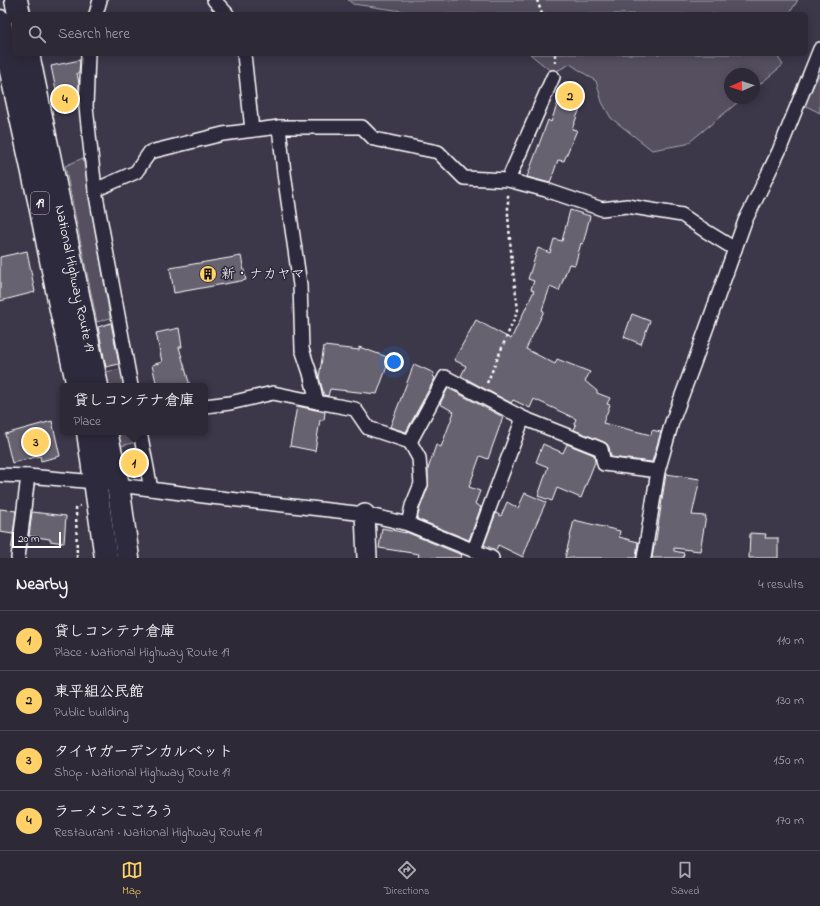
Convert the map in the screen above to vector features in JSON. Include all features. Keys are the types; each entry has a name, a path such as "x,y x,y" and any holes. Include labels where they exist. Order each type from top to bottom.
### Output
{"highway":[{"path":"16,0 19,12"},
{"name":"National Highway Route 19","path":"0,21 77,383"},
{"name":"National Highway Route 19","path":"28,56 96,383"},
{"path":"88,435 106,558"},
{"path":"107,435 118,486 128,558"}],"street":[{"path":"97,12 100,0"},
{"path":"214,0 226,12"},
{"path":"644,558 658,471 672,422 745,221 779,151 820,49"},
{"path":"88,56 86,107 95,190 130,383"},
{"path":"244,56 252,130"},
{"path":"508,180 554,77"},
{"path":"95,190 136,172 150,152 223,134 279,127 362,127 374,139 438,152 464,178 508,180 546,190 602,209 627,206 682,215 735,249"},
{"path":"279,127 300,284 302,349 317,402"},
{"path":"410,442 445,377 523,418 601,449 604,464 658,471"},
{"path":"208,406 230,403 273,393 354,409 368,428 410,442 419,458 421,484 412,506 408,524"},
{"path":"474,550 523,418"},
{"path":"141,435 151,489"},
{"path":"0,475 28,476 97,491 118,486 366,514 408,524 492,558"},
{"path":"18,558 28,476"},
{"path":"366,514 367,558"}],"path":[{"path":"537,0 541,12"},
{"path":"482,396 518,310 508,215 508,180"},
{"path":"77,558 76,507 97,491"}],"shaded area":[{"path":"348,0 798,0 790,12 409,12 353,4"},
{"path":"532,56 777,56 783,65 760,84 760,68 724,68 724,104 736,104 687,144 652,150 611,118 602,102 596,81 570,64 553,73"},
{"path":"820,73 820,113 804,105"},
{"path":"83,158 110,318 97,322 65,166"},
{"path":"121,369 124,383 108,383 106,372"},
{"path":"119,435 135,435 136,442 121,446"}],"building":[{"path":"80,60 79,73 77,73 79,84 78,100 59,105 51,66"},
{"path":"565,82 582,89 576,104 581,106 572,129 577,130 564,161 558,160 550,183 527,177 548,120 551,122"},
{"path":"570,210 590,216 583,244 581,243 575,265 569,264 559,291 550,287 542,310 544,311 526,349 555,364 557,359 590,372 585,381 597,391 597,393 610,398 607,404 610,405 603,423 651,435 652,430 661,432 652,462 611,457 607,444 574,430 576,419 534,399 530,408 513,400 511,403 461,376 466,366 454,360 476,320 511,339 534,291 531,289 534,281 528,279 538,248 550,253 554,239 562,241"},
{"path":"27,251 35,292 0,301 0,257"},
{"name":"新・ナカヤマ","path":"241,256 246,280 174,293 170,268"},
{"path":"632,314 650,321 641,344 624,337"},
{"path":"111,323 119,364 106,367 98,327"},
{"path":"179,328 182,347 179,347 189,383 156,383 152,365 162,362 156,333"},
{"path":"324,346 359,350 359,347 390,358 377,394 330,389 328,396 324,395 319,377"},
{"path":"414,364 434,373 433,376 435,378 406,432 390,427"},
{"path":"448,388 503,417 488,459 480,456 469,487 480,491 475,504 481,507 469,540 417,519 428,487 428,469 436,445 441,447 454,412 440,404"},
{"path":"297,406 325,412 324,420 320,420 315,451 290,446"},
{"path":"52,421 60,456 41,461 40,456 12,463 5,434"},
{"path":"543,444 563,453 567,444 594,455 595,462 581,498 557,488 552,501 538,496 548,467 536,462"},
{"path":"666,474 700,479 692,515 706,516 700,551 674,548 674,551 684,553 683,558 652,558"},
{"path":"525,493 546,502 523,557 498,545 496,550 484,545 496,513 501,516 507,502 518,508"},
{"path":"0,509 16,511 13,534 0,532"},
{"path":"32,512 66,516 64,543 29,536"},
{"path":"574,520 620,531 619,537 638,542 636,558 565,558"},
{"path":"382,528 406,532 462,555 461,558 418,558 419,554 379,548"},
{"path":"750,533 766,534 765,538 778,538 778,558 749,558"}],"place":[{"name":"東平組公民館","path":"570,96"},
{"name":"ラーメンこごろう","path":"65,99"},
{"name":"新・ナカヤマ","path":"208,274"},
{"name":"タイヤガーデンカルベット","path":"36,442"},
{"name":"貸しコンテナ倉庫","path":"134,463"}]}
